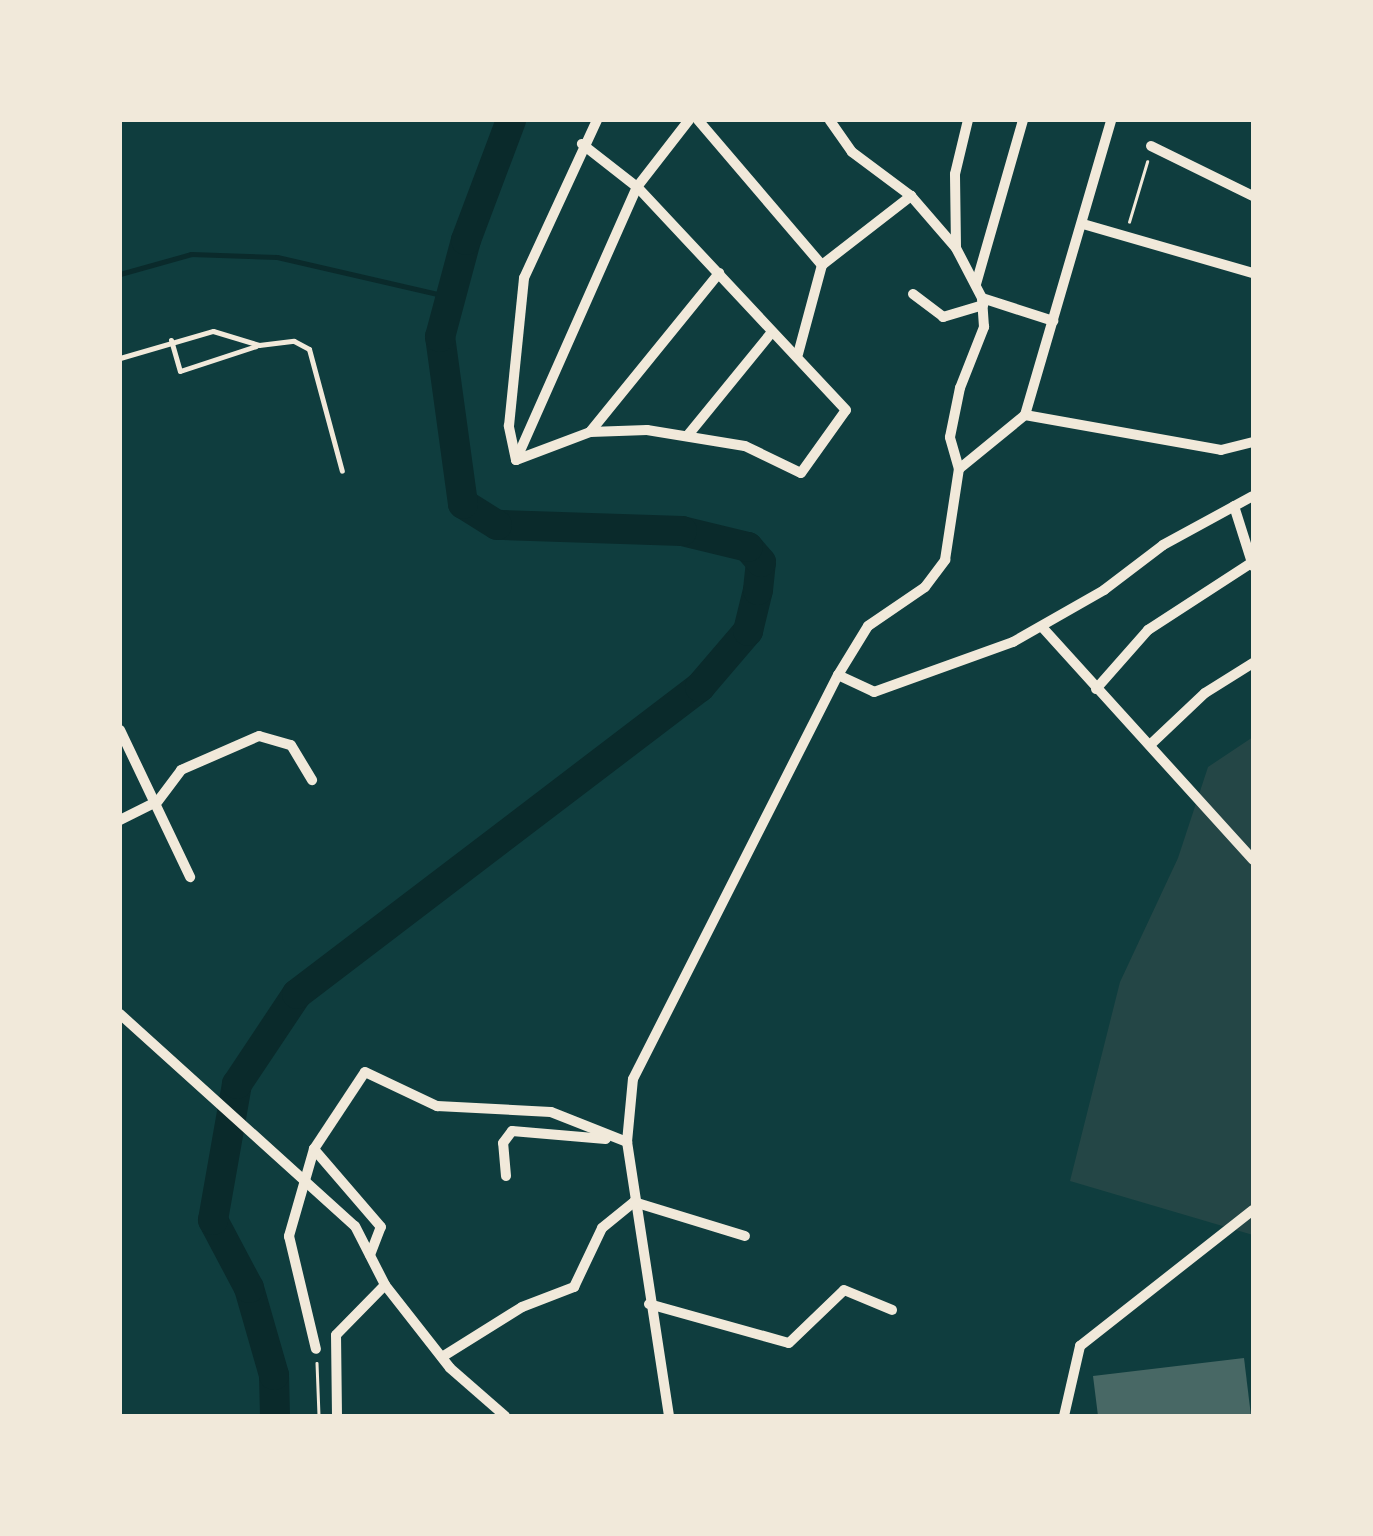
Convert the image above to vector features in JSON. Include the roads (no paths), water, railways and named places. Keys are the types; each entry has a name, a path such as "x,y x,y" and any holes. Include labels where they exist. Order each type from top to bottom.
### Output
{"street":[{"path":"516,460 509,426 524,278 582,144 597,120"},
{"path":"516,460 637,187 689,120"},
{"path":"698,120 822,266"},
{"path":"669,1416 627,1142 636,1069 838,675 868,626 925,587 945,560 956,519 959,469 950,436 960,388 984,327 976,284 956,248 911,196 852,152 830,120"},
{"path":"956,248 955,174 968,120"},
{"path":"976,284 1022,120"},
{"path":"959,469 1026,416 1111,120"},
{"path":"516,460 590,432 688,436 745,446 802,473 846,410 798,354 772,332 637,187 582,144"},
{"path":"1152,146 1253,196"},
{"path":"798,354 822,266 911,196"},
{"path":"1083,224 1253,273"},
{"path":"590,432 719,272"},
{"path":"913,294 943,317 982,302 1053,321"},
{"path":"688,436 772,332"},
{"path":"1026,416 1230,451 1253,442"},
{"path":"838,675 874,692 1042,627 1163,545 1253,496"},
{"path":"1096,689 1148,630 1252,564 1234,506"},
{"path":"1042,627 1253,860"},
{"path":"1151,744 1205,693 1253,662"},
{"path":"120,730 158,800 190,878"},
{"path":"120,820 158,800 182,770 259,736 291,745 312,780"},
{"path":"120,1014 355,1226 384,1286 442,1357 505,1416"},
{"path":"316,1349 289,1236 314,1148 365,1072 436,1106 552,1112 627,1142"},
{"path":"506,1176 503,1143 512,1132 627,1142"},
{"path":"314,1148 381,1227 370,1255"},
{"path":"634,1202 744,1236"},
{"path":"442,1357 522,1307 574,1287 602,1228 634,1202"},
{"path":"1064,1416 1080,1346 1253,1210"},
{"path":"337,1416 336,1335 384,1286"},
{"path":"649,1304 789,1343 844,1290 892,1310"}],"lane":[{"path":"120,358 213,331 259,345"},
{"path":"172,340 180,370 259,345 294,341 309,349 342,472"}],"waterway":[{"path":"275,1416 274,1375 249,1288 213,1220 237,1084 297,994 700,687 748,631 758,590 761,562 748,547 682,531 497,525 463,504 440,337 466,240 511,120"},
{"path":"120,274 191,254 277,257 450,297"}]}
